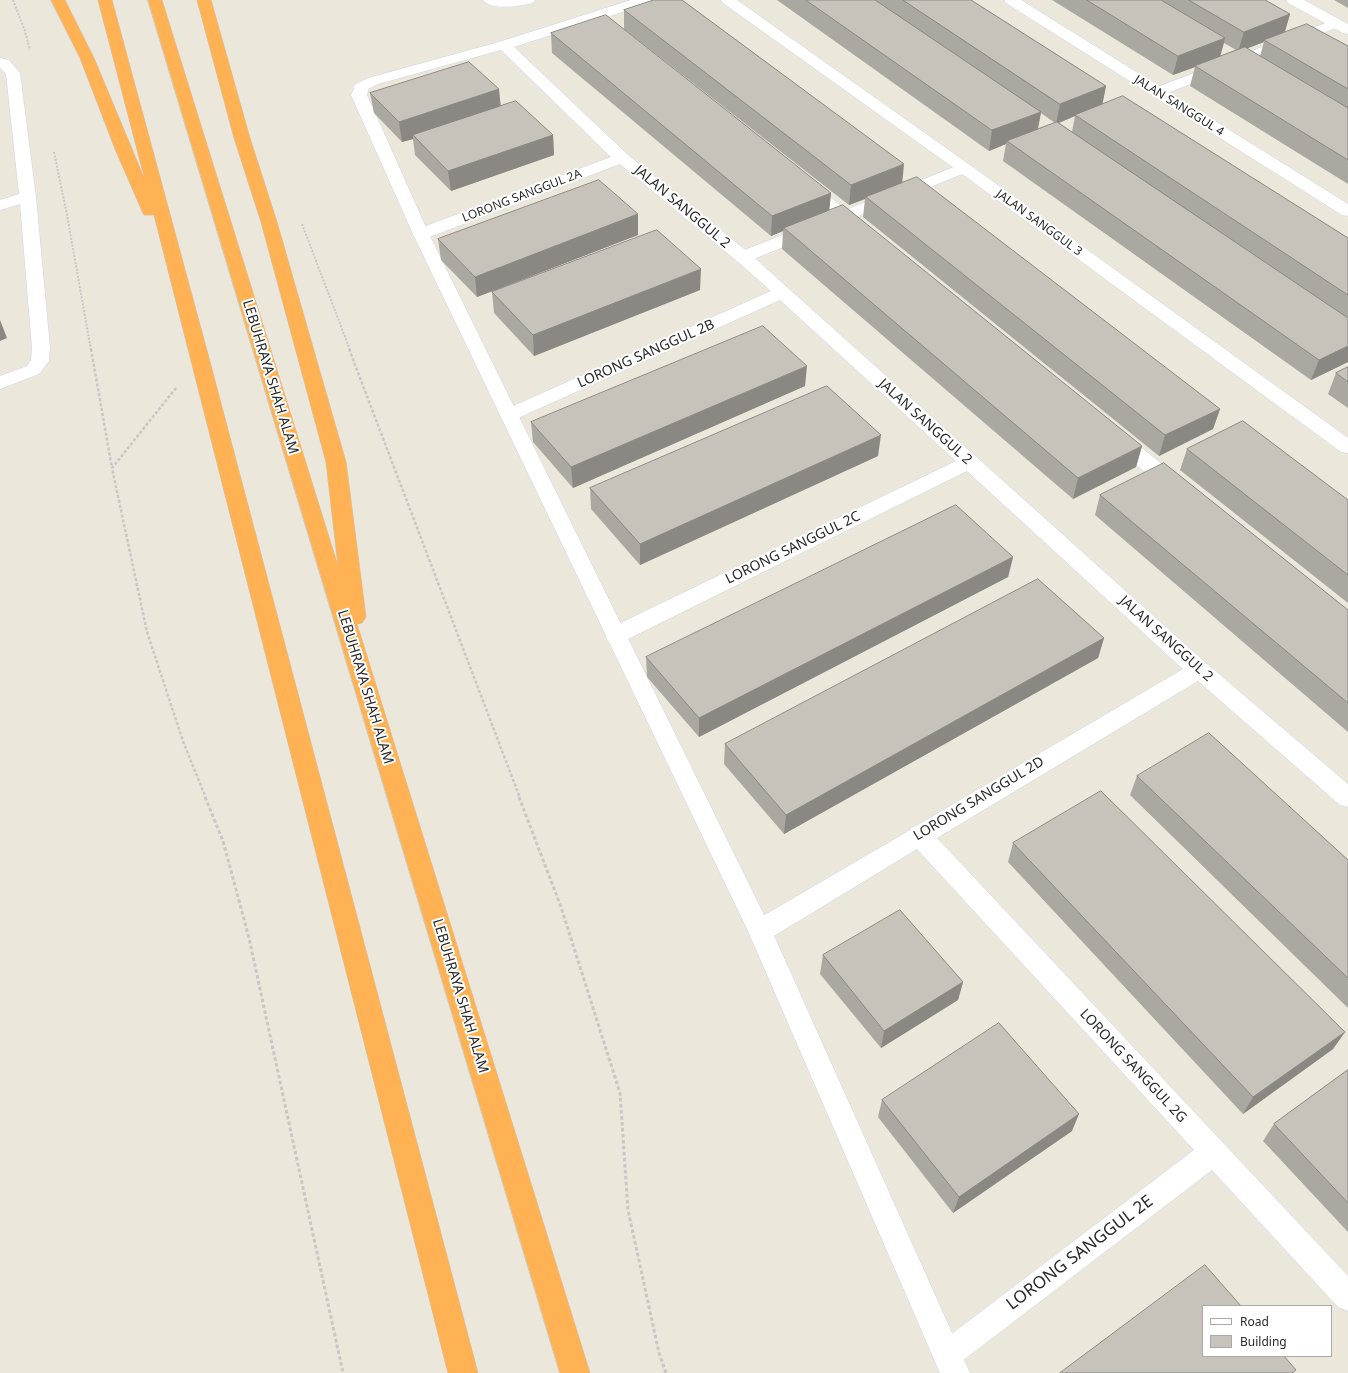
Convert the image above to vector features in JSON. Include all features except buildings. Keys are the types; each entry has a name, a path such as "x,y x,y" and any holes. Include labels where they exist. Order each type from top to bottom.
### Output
{"highway":[{"path":"58,0 87,58 123,149 180,282"},
{"path":"105,0 200,358 463,1373"},
{"name":"LEBUHRAYA SHAH ALAM","path":"156,0 575,1373"},
{"path":"204,0 242,138 269,222 336,462 362,676"}],"street":[{"path":"490,0 499,3 528,0"},
{"path":"645,0 504,44 373,82 361,87 359,95 421,234 760,931 951,1364"},
{"name":"JALAN SANGGUL 3","path":"728,0 964,168 1348,447"},
{"name":"JALAN SANGGUL 4","path":"1011,0 1348,211"},
{"path":"1293,0 1342,26"},
{"path":"592,17 610,31"},
{"path":"1157,92 1342,26"},
{"name":"JALAN SANGGUL 2","path":"504,44 622,158 743,257 1199,670 1348,798"},
{"path":"0,382 33,370 40,361 41,348 28,197 13,73 2,62"},
{"name":"LORONG SANGGUL 2A","path":"421,234 622,158"},
{"path":"743,257 964,168"},
{"path":"795,178 869,236"},
{"path":"0,206 28,197"},
{"name":"LORONG SANGGUL 2B","path":"509,414 782,293"},
{"path":"1100,425 1193,499"},
{"name":"LORONG SANGGUL 2C","path":"616,635 969,462"},
{"name":"LORONG SANGGUL 2D","path":"760,931 919,835 1199,670"},
{"name":"LORONG SANGGUL 2G","path":"919,835 1348,1297"},
{"name":"LORONG SANGGUL 2E","path":"951,1364 1213,1152"}],"path":[{"path":"13,0 25,30 30,52"},
{"path":"53,148 67,215 112,468 148,632 184,744 223,841 249,938 343,1373"},
{"path":"300,219 561,907 620,1092 628,1210 659,1353 666,1373"},
{"path":"112,468 200,358"}]}
